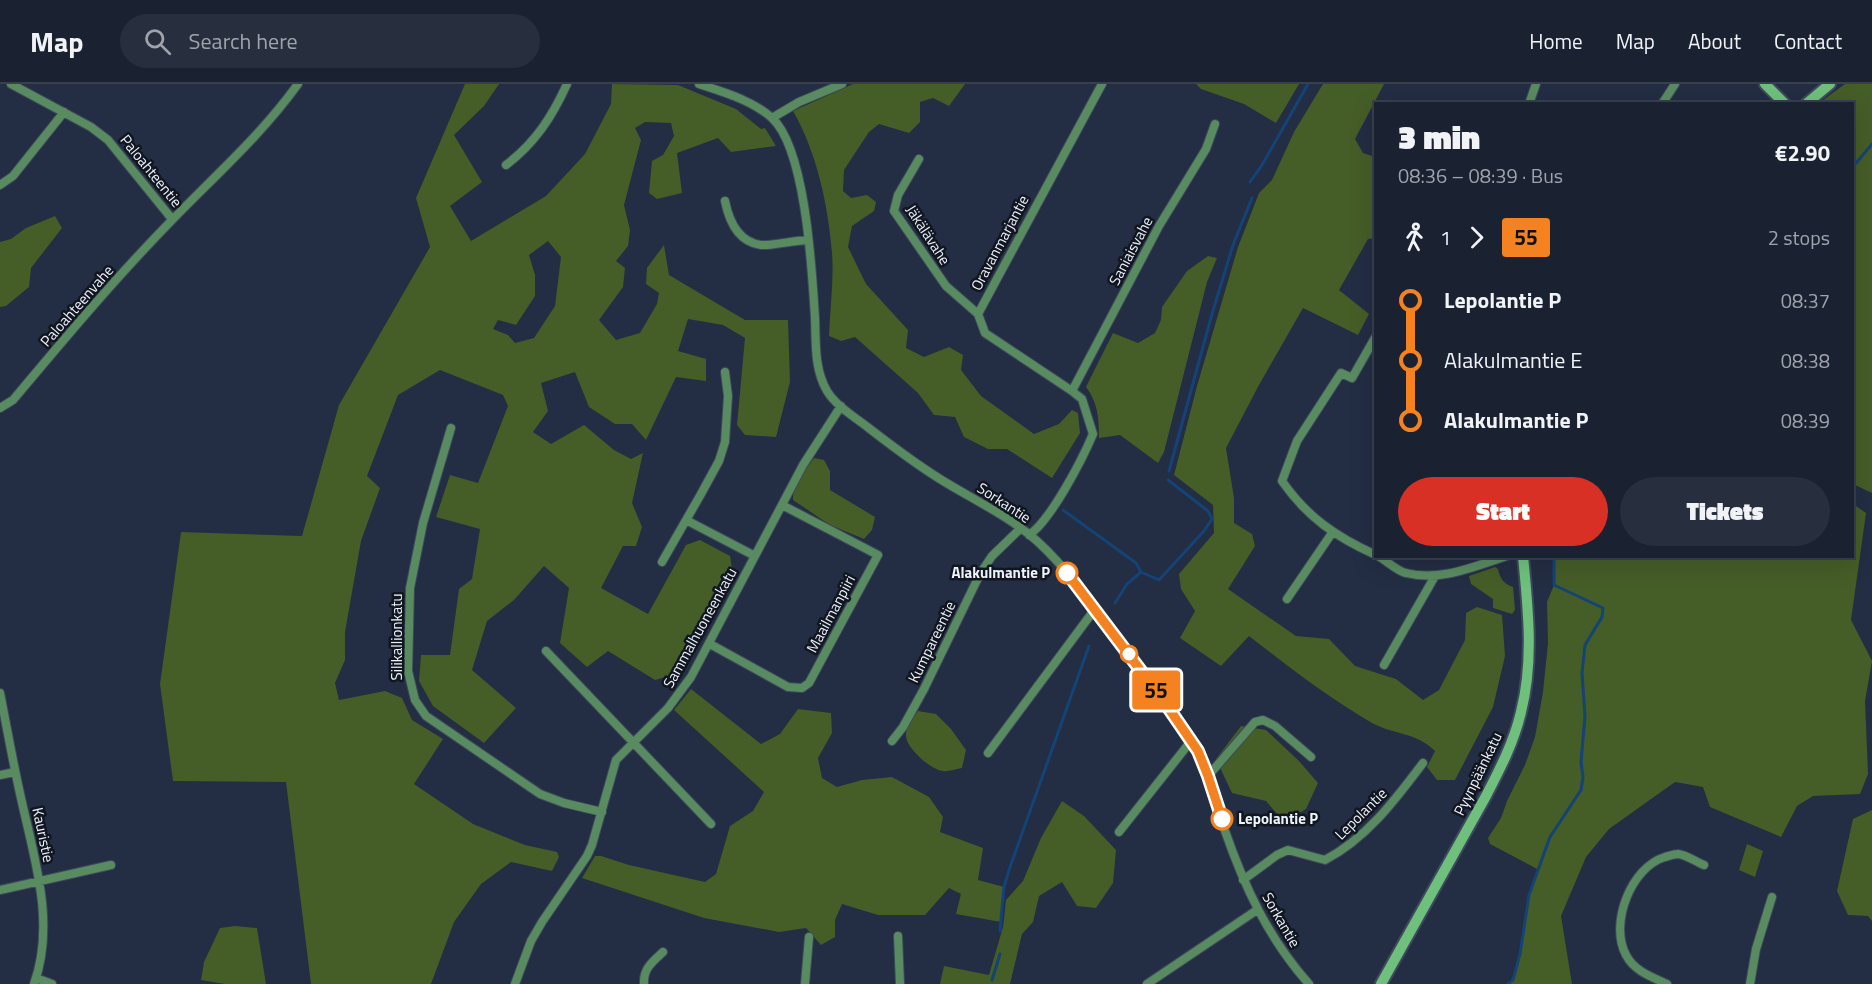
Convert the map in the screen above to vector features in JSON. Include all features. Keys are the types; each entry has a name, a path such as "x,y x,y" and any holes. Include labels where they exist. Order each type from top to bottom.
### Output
{"main road":[{"path":"1765,84 1783,102"},
{"path":"1808,102 1830,84"},
{"name":"Pyynpäänkatu","path":"1381,984 1486,796 1513,738 1521,711 1529,655 1523,558"}],"street":[{"name":"Paloahteentie","path":"11,84 92,127 108,140 172,219 266,123 298,84"},
{"path":"506,165 530,145 544,128 567,84"},
{"path":"699,84 738,98 772,118 799,102 842,84"},
{"name":"Oravanmarjantie","path":"1029,535 1038,529 1053,507 1082,460 1093,434 1082,399 985,333 978,314 1102,84"},
{"path":"1529,102 1536,84"},
{"path":"1663,102 1675,84"},
{"path":"0,185 13,176 64,112"},
{"name":"Sorkantie","path":"772,118 782,131 798,176 812,271 817,360 827,392 841,406 896,449 1021,528 1067,573 1163,700 1198,751 1243,880 1257,910 1282,950 1309,984"},
{"name":"Saniaisvahe","path":"1072,391 1159,225 1206,149 1215,124"},
{"name":"Jäkälävahe","path":"919,159 898,195 894,211 945,286 978,314"},
{"path":"725,201 730,222 742,237 761,245 808,240"},
{"name":"Paloahteenvahe","path":"0,408 13,400 172,219"},
{"path":"1374,340 1352,378 1341,373 1297,441 1282,481 1296,501 1332,533 1374,553"},
{"path":"662,562 718,460 725,442 728,396 725,372"},
{"name":"Sammalhuoneenkatu","path":"515,984 537,932 587,856 597,832 616,760 679,696 710,644 803,465 841,406"},
{"name":"Silikallionkatu","path":"451,428 423,523 410,588 408,671 415,700 426,716 540,794 564,803 602,812"},
{"name":"Maailmanpiiri","path":"710,644 788,687 802,688 809,683 878,555 782,504"},
{"path":"686,520 755,556"},
{"name":"Kumpareentie","path":"892,741 903,727 924,690 980,574 992,556 1021,528"},
{"path":"1287,599 1332,533"},
{"path":"1383,558 1404,573 1435,576 1464,570 1501,558"},
{"path":"1384,665 1435,576"},
{"path":"988,753 1095,609"},
{"path":"546,651 711,824"},
{"name":"Kauristie","path":"0,693 40,883 43,938 35,981"},
{"path":"1208,776 1255,722 1263,720 1275,726 1311,757"},
{"path":"1119,832 1191,741"},
{"name":"Lepolantie","path":"1243,880 1277,855 1288,850 1325,860 1346,849 1391,806 1424,763"},
{"path":"0,775 15,772"},
{"path":"1667,984 1640,971 1626,955 1619,929 1624,902 1637,878 1657,859 1677,854 1704,865"},
{"path":"0,890 40,883 111,865"},
{"path":"1750,984 1756,949 1772,897"},
{"path":"1147,984 1257,910"},
{"path":"805,984 809,936"},
{"path":"898,936 900,984"},
{"path":"644,984 643,979 647,966 663,952"},
{"path":"35,981 52,984"}],"green space":[{"path":"465,84 499,84 484,106 454,135 482,182 450,206 471,241 546,196 585,154 611,104 612,84 678,85 736,109 761,129 765,128 776,146 731,152 718,138 677,153 682,193 657,199 649,193 652,161 663,155 674,136 671,123 645,122 635,128 641,140 624,205 630,230 628,246 616,261 625,268 623,287 599,320 616,340 640,333 657,304 659,293 646,284 647,268 664,245 669,275 745,320 788,320 790,382 776,437 745,435 737,425 745,338 723,325 688,319 678,351 706,359 706,381 676,377 646,440 632,424 615,424 589,407 575,372 541,383 548,411 533,432 551,444 584,425 614,450 631,459 643,453 632,503 642,527 636,546 623,546 601,588 648,614 686,545 700,540 730,556 732,568 677,674 655,680 608,651 587,667 560,643 569,588 544,566 514,600 487,621 472,670 516,708 484,743 433,706 419,681 421,655 450,655 459,589 472,579 480,529 436,517 450,475 478,483 508,406 503,395 440,370 398,395 367,476 380,488 361,541 345,632 345,660 335,683 339,700 385,691 402,698 412,720 443,739 414,784 473,824 525,845 557,852 559,857 552,871 511,862 481,884 454,922 431,984 311,984 286,782 173,781 160,684 181,532 302,536 339,405 430,247 416,198","holes":["548,241 561,257 555,306 534,338 515,343 508,335 493,329 498,320 516,325 535,296 535,275 529,255"]},
{"path":"853,84 965,84 949,106 933,98 920,102 920,122 909,133 879,124 869,132 844,170 843,191 851,198 867,195 876,202 874,211 852,226 848,247 866,284 908,330 906,348 924,357 949,347 963,355 961,370 981,396 1034,434 1059,424 1072,410 1078,413 1080,433 1052,478 1007,449 988,449 964,437 955,417 934,415 918,393 855,337 841,341 829,336 832,263 828,216 809,144 793,111"},
{"path":"1196,84 1299,84 1276,123 1244,104 1201,89"},
{"path":"1323,84 1384,84 1355,139 1363,153 1374,157 1374,238 1368,239 1339,290 1369,314 1358,335 1303,308 1226,448 1234,498 1234,523 1252,534 1255,546 1228,589 1296,636 1329,639 1355,666 1396,679 1423,700 1439,690 1465,640 1466,613 1477,607 1502,615 1505,656 1493,707 1455,780 1437,780 1427,767 1435,751 1428,745 1413,737 1372,723 1309,682 1249,636 1221,666 1180,638 1195,611 1181,589 1179,574 1214,533 1213,505 1174,475 1197,386 1238,247 1259,193 1272,180 1294,132"},
{"path":"1845,84 1872,84 1872,493 1854,484 1854,102 1820,102"},
{"path":"55,216 62,228 31,268 29,287 6,306 0,307 0,242 11,239 26,228"},
{"path":"1208,256 1217,258 1207,282 1164,452 1158,463 1120,435 1099,438 1097,411 1086,387 1113,333 1138,343 1155,333 1161,320 1162,307 1187,271"},
{"path":"814,458 824,460 830,471 830,490 875,517 872,530 864,539 830,525 793,500 797,483"},
{"path":"1854,505 1866,513 1851,620 1872,661 1865,701 1868,774 1860,794 1813,796 1797,806 1781,837 1710,807 1703,787 1675,782 1609,829 1586,857 1561,916 1572,984 1508,984 1514,980 1529,895 1539,870 1490,844 1488,838 1501,818 1535,737 1548,643 1547,602 1554,585 1554,558 1854,558"},
{"path":"1495,567 1503,581 1513,587 1515,610 1512,614 1493,608 1493,599 1471,584 1469,576"},
{"path":"691,689 761,744 780,734 798,709 831,713 832,733 818,758 822,778 837,787 862,780 892,777 929,797 943,817 940,832 983,848 978,880 1004,887 1001,922 956,914 961,894 949,888 925,915 878,915 842,904 835,920 835,937 821,945 806,928 779,932 704,918 582,878 595,856 601,856 629,865 705,882 716,874 730,826 753,811 764,792 674,710"},
{"path":"918,711 936,714 951,729 966,750 962,768 938,770 920,758 910,746 906,736 907,729"},
{"path":"1241,726 1266,730 1299,761 1318,783 1306,809 1284,822 1266,801 1232,793 1216,759"},
{"path":"1062,801 1084,816 1116,850 1113,883 1096,908 1077,906 1062,882 1039,896 1033,922 1022,934 1010,984 940,984 944,966 989,975 1003,927 1006,900 1023,881 1041,838"},
{"path":"1872,810 1872,921 1868,916 1848,915 1837,891 1853,819"},
{"path":"1747,844 1763,851 1755,877 1739,870"},
{"path":"235,926 257,928 266,984 225,984 201,980 204,962 220,928"}],"waterway":[{"path":"1250,182 1308,84"},
{"path":"1854,166 1872,144"},
{"path":"1169,471 1212,314 1233,245 1252,198"},
{"path":"1115,603 1127,584 1141,572 1159,580 1204,531 1212,519 1208,511 1168,480"},
{"path":"1063,510 1136,563 1141,572"},
{"path":"1508,984 1513,980 1520,954 1529,895 1550,837 1581,790 1585,716 1582,673 1585,645 1602,617 1603,608 1554,585 1554,558"},
{"path":"1000,931 1004,887 1009,870 1089,646"},
{"path":"992,980 1000,954"}],"bus line":[{"name":"55","path":"1067,573 1163,700 1198,751 1222,819"}],"place":[{"name":"Alakulmantie P","path":"1067,573"},
{"name":"Lepolantie P","path":"1222,819"}]}
